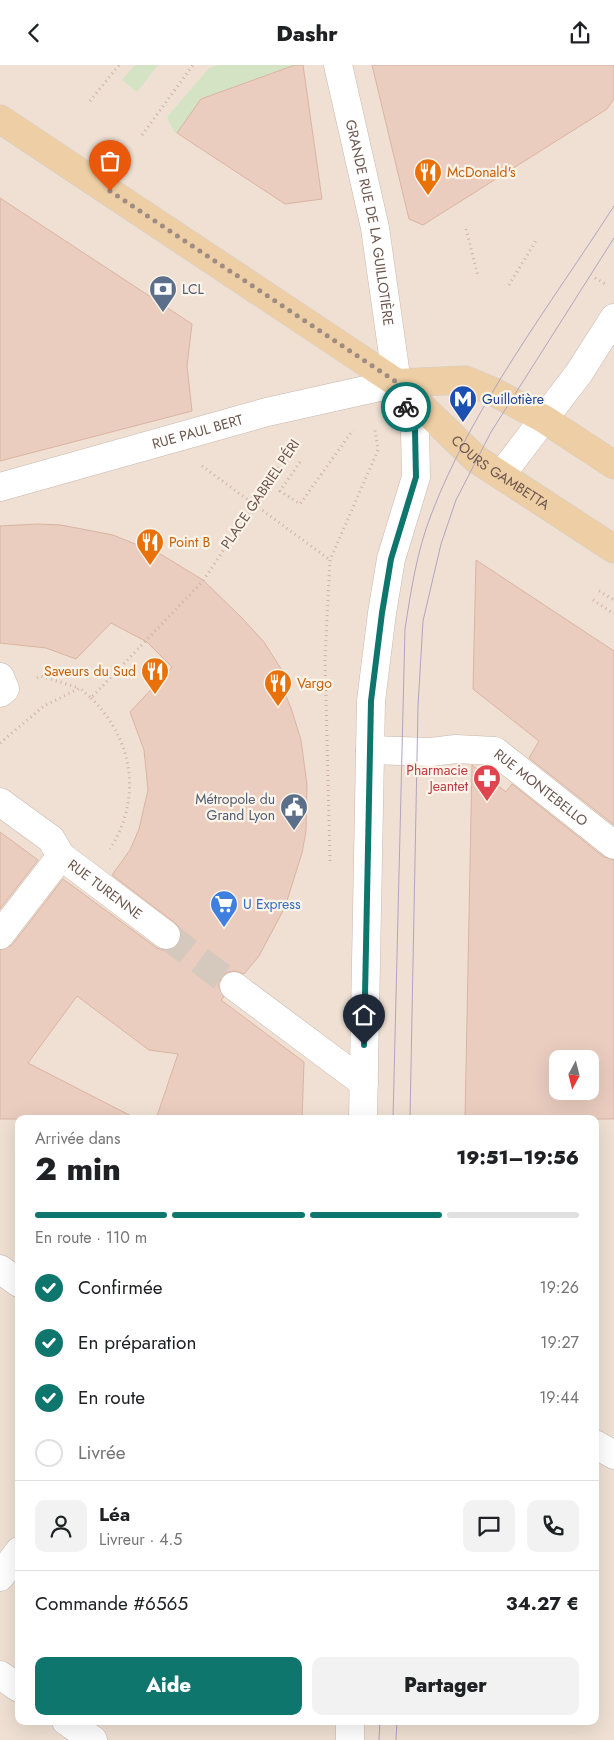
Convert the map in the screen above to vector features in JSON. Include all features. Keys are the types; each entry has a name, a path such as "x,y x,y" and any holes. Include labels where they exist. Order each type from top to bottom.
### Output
{"main road":[{"name":"COURS GAMBETTA","path":"0,119 398,383 460,447 614,549"},
{"path":"398,383 465,381 494,392 544,419 614,465"}],"street":[{"name":"GRANDE RUE DE LA GUILLOTIÈRE","path":"338,65 373,218 398,383 415,430 416,477 391,559 371,701 362,1115"},
{"path":"501,475 579,373 614,318"},
{"name":"RUE PAUL BERT","path":"0,487 267,412 398,383"},
{"path":"0,677 6,689 0,693"},
{"name":"RUE MONTEBELLO","path":"370,750 431,752 456,749 495,751 614,845"},
{"name":"RUE TURENNE","path":"0,802 51,839 61,856 97,867 166,935"},
{"path":"0,935 61,856"},
{"path":"234,986 364,1083"},
{"path":"0,1269 15,1280"},
{"path":"599,1446 614,1455"},
{"path":"0,1577 15,1556"},
{"path":"0,1675 15,1685"},
{"path":"72,1725 93,1740"},
{"path":"350,1725 350,1740"}],"path":[{"path":"90,101 119,65"},
{"path":"142,135 193,65"},
{"path":"466,229 478,276"},
{"path":"509,285 537,239"},
{"path":"300,462 280,491 300,504 354,430"},
{"name":"PLACE GABRIEL PÉRI","path":"91,699 202,581 296,441"},
{"path":"197,463 330,560"},
{"path":"599,591 614,600"},
{"path":"593,600 614,614"},
{"path":"42,676 80,688 115,728 128,756 129,789 126,819 97,867"},
{"path":"0,743 44,706 80,688"}],"shaded area":[{"path":"0,65 614,65 614,1740 0,1740"}],"green space":[{"path":"135,65 158,65 137,92 122,80"},
{"path":"219,65 295,65 201,99 177,133 174,132 167,117 209,68"}],"building":[{"path":"295,65 303,65 322,199 285,204 177,133 201,99"},
{"path":"372,65 614,65 614,99 607,109 423,225 409,219"},
{"path":"0,198 192,324 187,366 192,411 0,461"},
{"path":"61,525 113,535 162,555 203,580 264,642 283,672 278,677 291,708 301,740 307,785 306,831 302,853 285,907 259,956 244,974 236,971 228,972 222,976 218,985 224,997 221,1000 304,1062 302,1115 157,1115 178,1054 149,1050 77,996 28,1063 129,1115 15,1115 15,1119 0,1119 0,950 12,945 63,879 157,948 165,951 173,949 179,944 182,936 180,928 175,923 112,875 130,850 139,829 148,790 144,750 130,712 172,667 147,642 111,623 76,659 46,648 0,643 0,526"},
{"path":"476,560 614,651 614,825 529,758 539,741 473,689"},
{"path":"472,765 506,792 512,784 604,857 614,860 614,1119 599,1119 599,1115 465,1115"},
{"path":"0,832 38,860 0,909"}],"tunnel":[{"path":"166,935 234,986"}],"tram line":[{"path":"393,1115 405,629 418,557 431,515 468,435 514,357 614,206"},
{"path":"410,1115 418,706 423,621 441,544 456,500 491,432 614,238"},
{"path":"379,1740 380,1725"},
{"path":"396,1740 397,1725"}],"way so far":[{"path":"110,191 398,383 406,407"}],"place":[{"name":"McDonald's","path":"428,196"},
{"name":"LCL","path":"163,313"},
{"name":"Guillotière","path":"463,423"},
{"name":"Point B","path":"150,566"},
{"name":"Saveurs du Sud","path":"155,695"},
{"name":"Vargo","path":"278,707"},
{"name":"Pharmacie Jeantet","path":"487,802"},
{"name":"Métropole du Grand Lyon","path":"294,831"},
{"name":"U Express","path":"224,928"}],"route":[{"path":"364,1045 371,701 391,559 416,477 415,430 406,407"}]}
